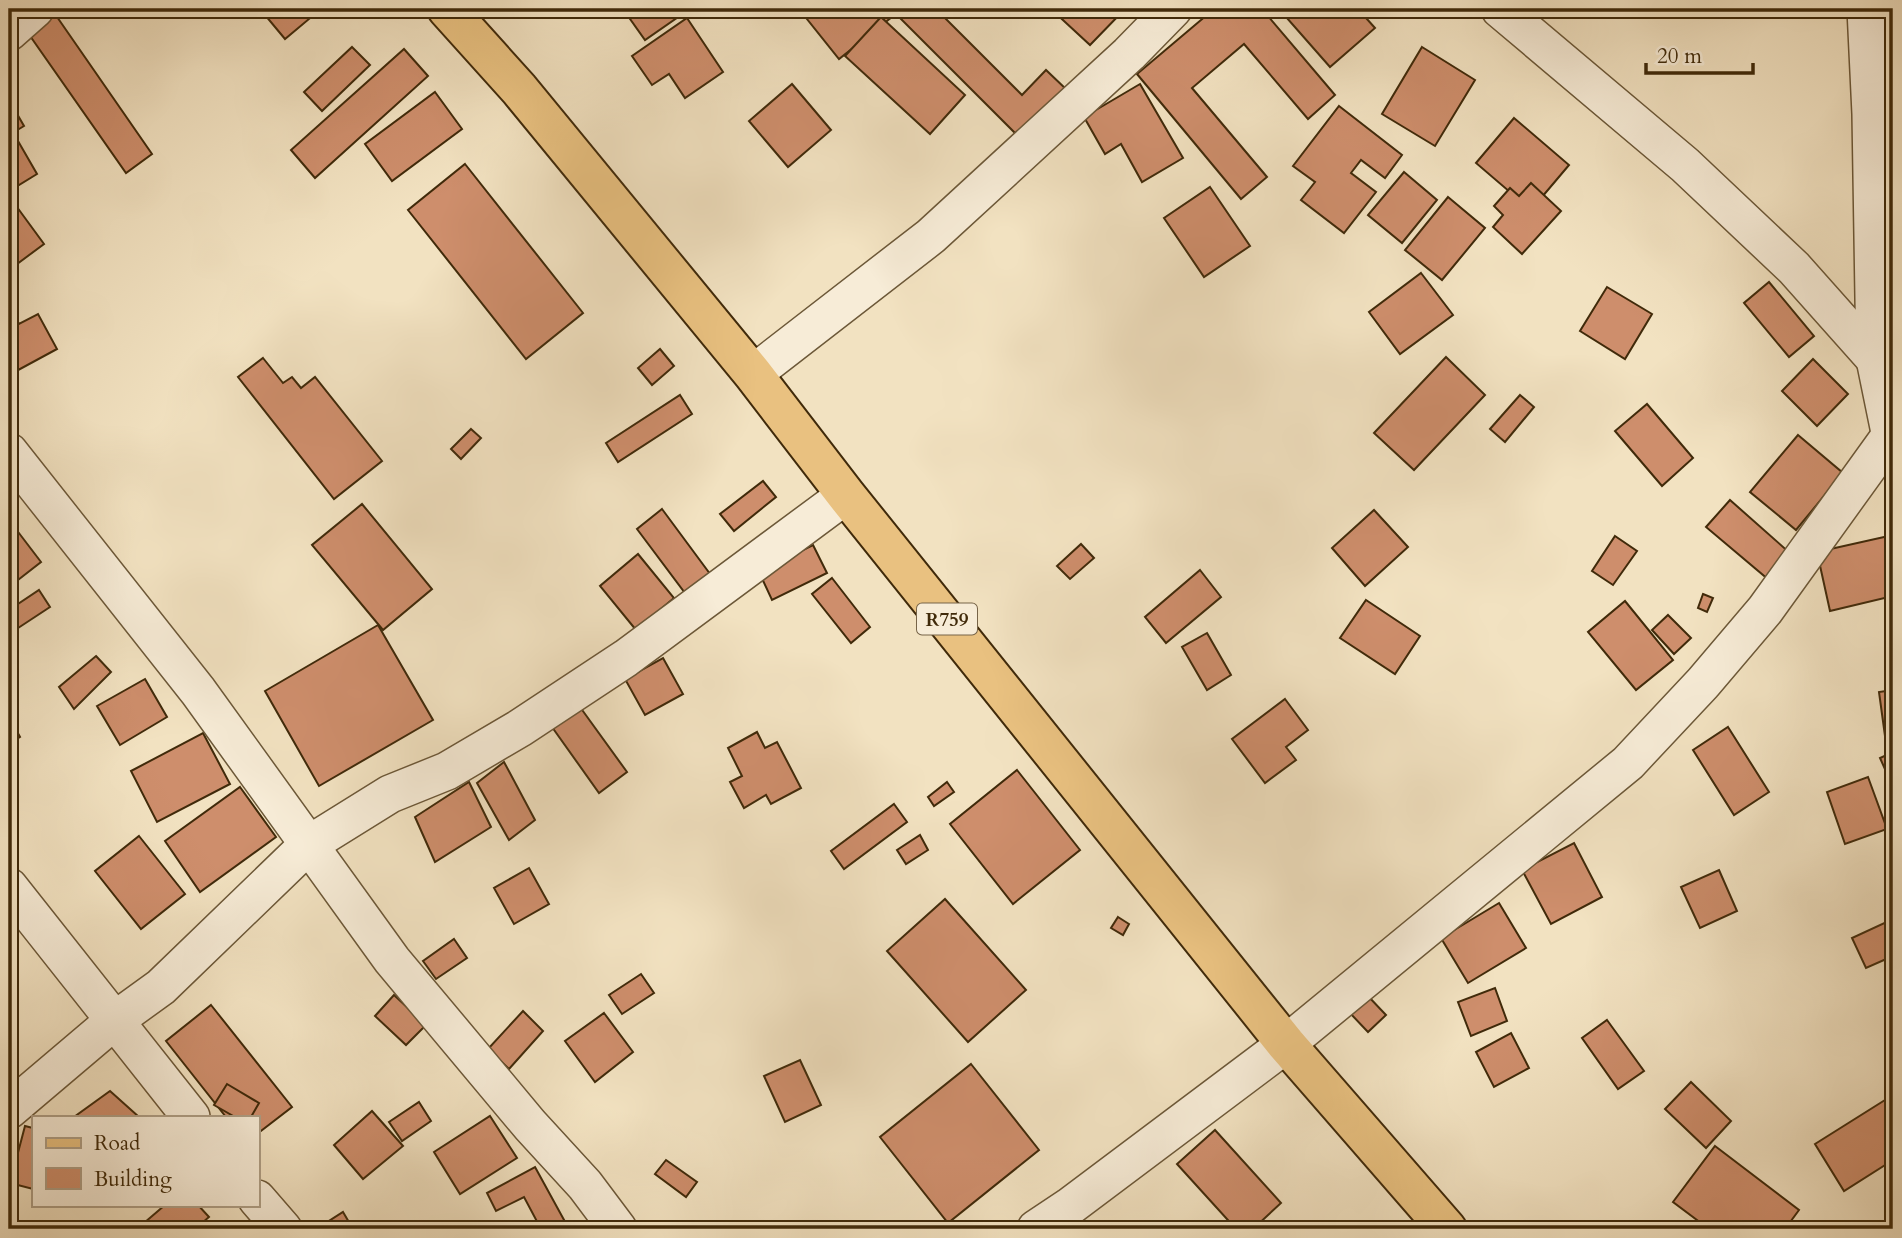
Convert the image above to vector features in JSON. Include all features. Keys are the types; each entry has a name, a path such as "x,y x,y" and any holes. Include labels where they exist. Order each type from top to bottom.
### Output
{"main road":[{"name":"R759","path":"447,9 519,89 753,374 846,495 1286,1044 1447,1229"}],"street":[{"path":"9,33 35,9"},
{"path":"753,374 931,236 1129,54 1173,9"},
{"path":"1500,9 1695,175 1794,268 1875,359"},
{"path":"1036,1229 1286,1044 1628,763 1703,683 1765,610 1892,441 1875,359 1871,114 1866,9"},
{"path":"9,452 198,691 392,960 521,1115 585,1185 618,1229"},
{"path":"9,1110 114,1021 161,987 308,845 390,794 447,771 520,728 626,658 846,495"},
{"path":"9,887 190,1116"},
{"path":"259,1201 283,1229"}],"building":[{"path":"260,9 300,9 309,19 285,39"},
{"path":"623,9 676,9 681,15 645,40"},
{"path":"799,9 902,9 839,59"},
{"path":"903,9 936,9 1022,95 1046,70 1068,91 1020,138 897,15"},
{"path":"1051,9 1125,9 1090,45"},
{"path":"1214,9 1262,9 1335,95 1308,119 1244,44 1192,88 1267,177 1241,199 1137,74"},
{"path":"1279,9 1358,9 1375,28 1330,67"},
{"path":"55,14 152,154 126,173 28,33"},
{"path":"881,17 965,95 930,134 845,56"},
{"path":"687,18 723,72 685,98 669,74 652,85 632,56"},
{"path":"352,47 370,65 322,111 304,92"},
{"path":"1422,47 1475,80 1435,146 1382,114"},
{"path":"404,49 428,76 315,178 291,150"},
{"path":"792,84 831,130 788,167 749,121"},
{"path":"1140,84 1183,158 1142,182 1121,144 1105,154 1084,117"},
{"path":"435,92 462,129 392,181 365,144"},
{"path":"9,100 24,126 9,135"},
{"path":"1339,106 1402,155 1385,178 1361,160 1351,173 1376,192 1344,233 1301,200 1315,182 1293,166"},
{"path":"1514,118 1569,165 1531,210 1476,163"},
{"path":"18,141 37,174 14,188 9,179 9,146"},
{"path":"465,164 583,313 526,359 408,210"},
{"path":"1404,172 1437,200 1402,243 1368,215"},
{"path":"1531,183 1561,211 1522,254 1493,227 1503,215 1494,206 1510,188 1519,196"},
{"path":"1210,187 1250,246 1204,277 1164,218"},
{"path":"1448,197 1485,228 1442,280 1405,250"},
{"path":"14,203 44,244 9,270 9,207"},
{"path":"1421,273 1453,315 1400,354 1369,312"},
{"path":"1769,282 1814,336 1789,357 1744,303"},
{"path":"1607,287 1652,314 1625,359 1580,331"},
{"path":"9,304 19,324 38,314 57,349 9,375"},
{"path":"660,349 674,366 652,385 638,368"},
{"path":"1446,357 1485,395 1414,470 1374,433"},
{"path":"263,358 283,383 292,377 301,388 315,377 382,461 334,499 238,377"},
{"path":"1813,359 1848,394 1817,426 1782,391"},
{"path":"680,395 692,414 618,462 606,443"},
{"path":"1520,395 1534,407 1505,442 1490,429"},
{"path":"1647,404 1693,458 1662,486 1615,431"},
{"path":"471,429 481,438 461,459 451,449"},
{"path":"1798,435 1843,473 1796,530 1750,492"},
{"path":"763,481 776,497 734,531 720,514"},
{"path":"1730,500 1791,554 1769,580 1706,527"},
{"path":"362,504 432,589 383,630 312,545"},
{"path":"662,509 716,582 691,601 637,529"},
{"path":"1374,510 1408,547 1365,586 1332,548"},
{"path":"9,520 41,562 9,587"},
{"path":"1893,535 1893,596 1830,611 1817,552"},
{"path":"1615,536 1637,551 1613,585 1592,571"},
{"path":"1081,544 1094,558 1070,579 1057,566"},
{"path":"813,545 827,573 772,600 759,572"},
{"path":"638,554 674,598 636,630 600,586"},
{"path":"1200,570 1221,597 1166,643 1145,617"},
{"path":"832,578 870,627 851,643 812,594"},
{"path":"39,590 50,607 9,634 9,610"},
{"path":"1703,594 1713,598 1707,612 1698,608"},
{"path":"1366,600 1420,636 1395,674 1340,638"},
{"path":"1625,601 1673,660 1636,690 1588,632"},
{"path":"1668,615 1691,638 1674,654 1652,630"},
{"path":"378,625 433,720 319,786 265,691"},
{"path":"1207,633 1231,675 1207,690 1182,647"},
{"path":"96,656 111,672 74,709 59,687"},
{"path":"663,658 683,694 645,715 625,679"},
{"path":"145,679 167,717 120,745 97,706"},
{"path":"1893,690 1893,734 1885,736 1879,692"},
{"path":"1285,699 1308,730 1286,747 1296,760 1265,783 1232,739"},
{"path":"580,707 627,772 599,793 552,727"},
{"path":"9,717 20,737 9,744"},
{"path":"1728,727 1769,792 1734,815 1693,750"},
{"path":"757,732 765,748 777,742 801,788 771,804 766,795 744,808 730,782 742,776 728,748"},
{"path":"203,733 230,784 157,822 131,771"},
{"path":"1893,752 1893,787 1880,758"},
{"path":"504,762 535,820 509,840 477,783"},
{"path":"1017,770 1080,850 1013,904 950,824"},
{"path":"1868,777 1887,829 1845,844 1827,792"},
{"path":"469,782 491,827 435,862 415,817"},
{"path":"947,782 954,792 934,806 928,797"},
{"path":"240,787 276,837 200,892 165,841"},
{"path":"894,804 907,822 844,869 831,851"},
{"path":"920,835 928,850 906,864 897,850"},
{"path":"139,836 185,894 141,929 95,871"},
{"path":"1574,843 1602,897 1551,924 1522,870"},
{"path":"529,868 549,904 514,924 494,888"},
{"path":"1719,870 1737,911 1700,928 1681,887"},
{"path":"945,899 1026,990 968,1042 887,951"},
{"path":"1499,903 1526,948 1468,983 1441,938"},
{"path":"1118,917 1129,924 1123,935 1111,928"},
{"path":"1893,919 1893,956 1866,968 1852,938"},
{"path":"454,939 467,958 436,979 423,961"},
{"path":"641,974 654,993 622,1014 609,995"},
{"path":"1495,988 1507,1021 1471,1036 1458,1002"},
{"path":"394,995 426,1025 406,1045 375,1016"},
{"path":"1367,995 1386,1015 1368,1032 1349,1012"},
{"path":"211,1005 292,1107 259,1132 259,1116 225,1116 166,1041"},
{"path":"523,1011 543,1031 509,1069 488,1049"},
{"path":"604,1013 633,1052 595,1082 565,1041"},
{"path":"1607,1020 1644,1071 1618,1089 1582,1038"},
{"path":"1511,1033 1529,1068 1494,1087 1476,1052"},
{"path":"800,1060 821,1105 785,1122 764,1076"},
{"path":"971,1064 1039,1150 948,1223 880,1137"},
{"path":"1691,1082 1731,1121 1706,1148 1665,1109"},
{"path":"227,1084 259,1103 252,1116 233,1116 214,1105"},
{"path":"110,1091 138,1116 75,1116"},
{"path":"1893,1095 1893,1160 1844,1191 1815,1144"},
{"path":"419,1102 431,1121 402,1141 389,1122"},
{"path":"372,1111 403,1146 363,1179 334,1145"},
{"path":"490,1116 517,1158 460,1194 434,1152"},
{"path":"25,1126 32,1128 32,1189 10,1183"},
{"path":"1215,1130 1281,1203 1253,1229 1236,1229 1177,1164"},
{"path":"1715,1146 1799,1210 1785,1229 1709,1229 1673,1202"},
{"path":"666,1160 697,1182 686,1197 655,1174"},
{"path":"535,1167 569,1229 541,1229 524,1197 496,1211 487,1193"},
{"path":"164,1206 199,1206 209,1217 195,1229 137,1229"},
{"path":"343,1212 353,1229 318,1228"}]}
